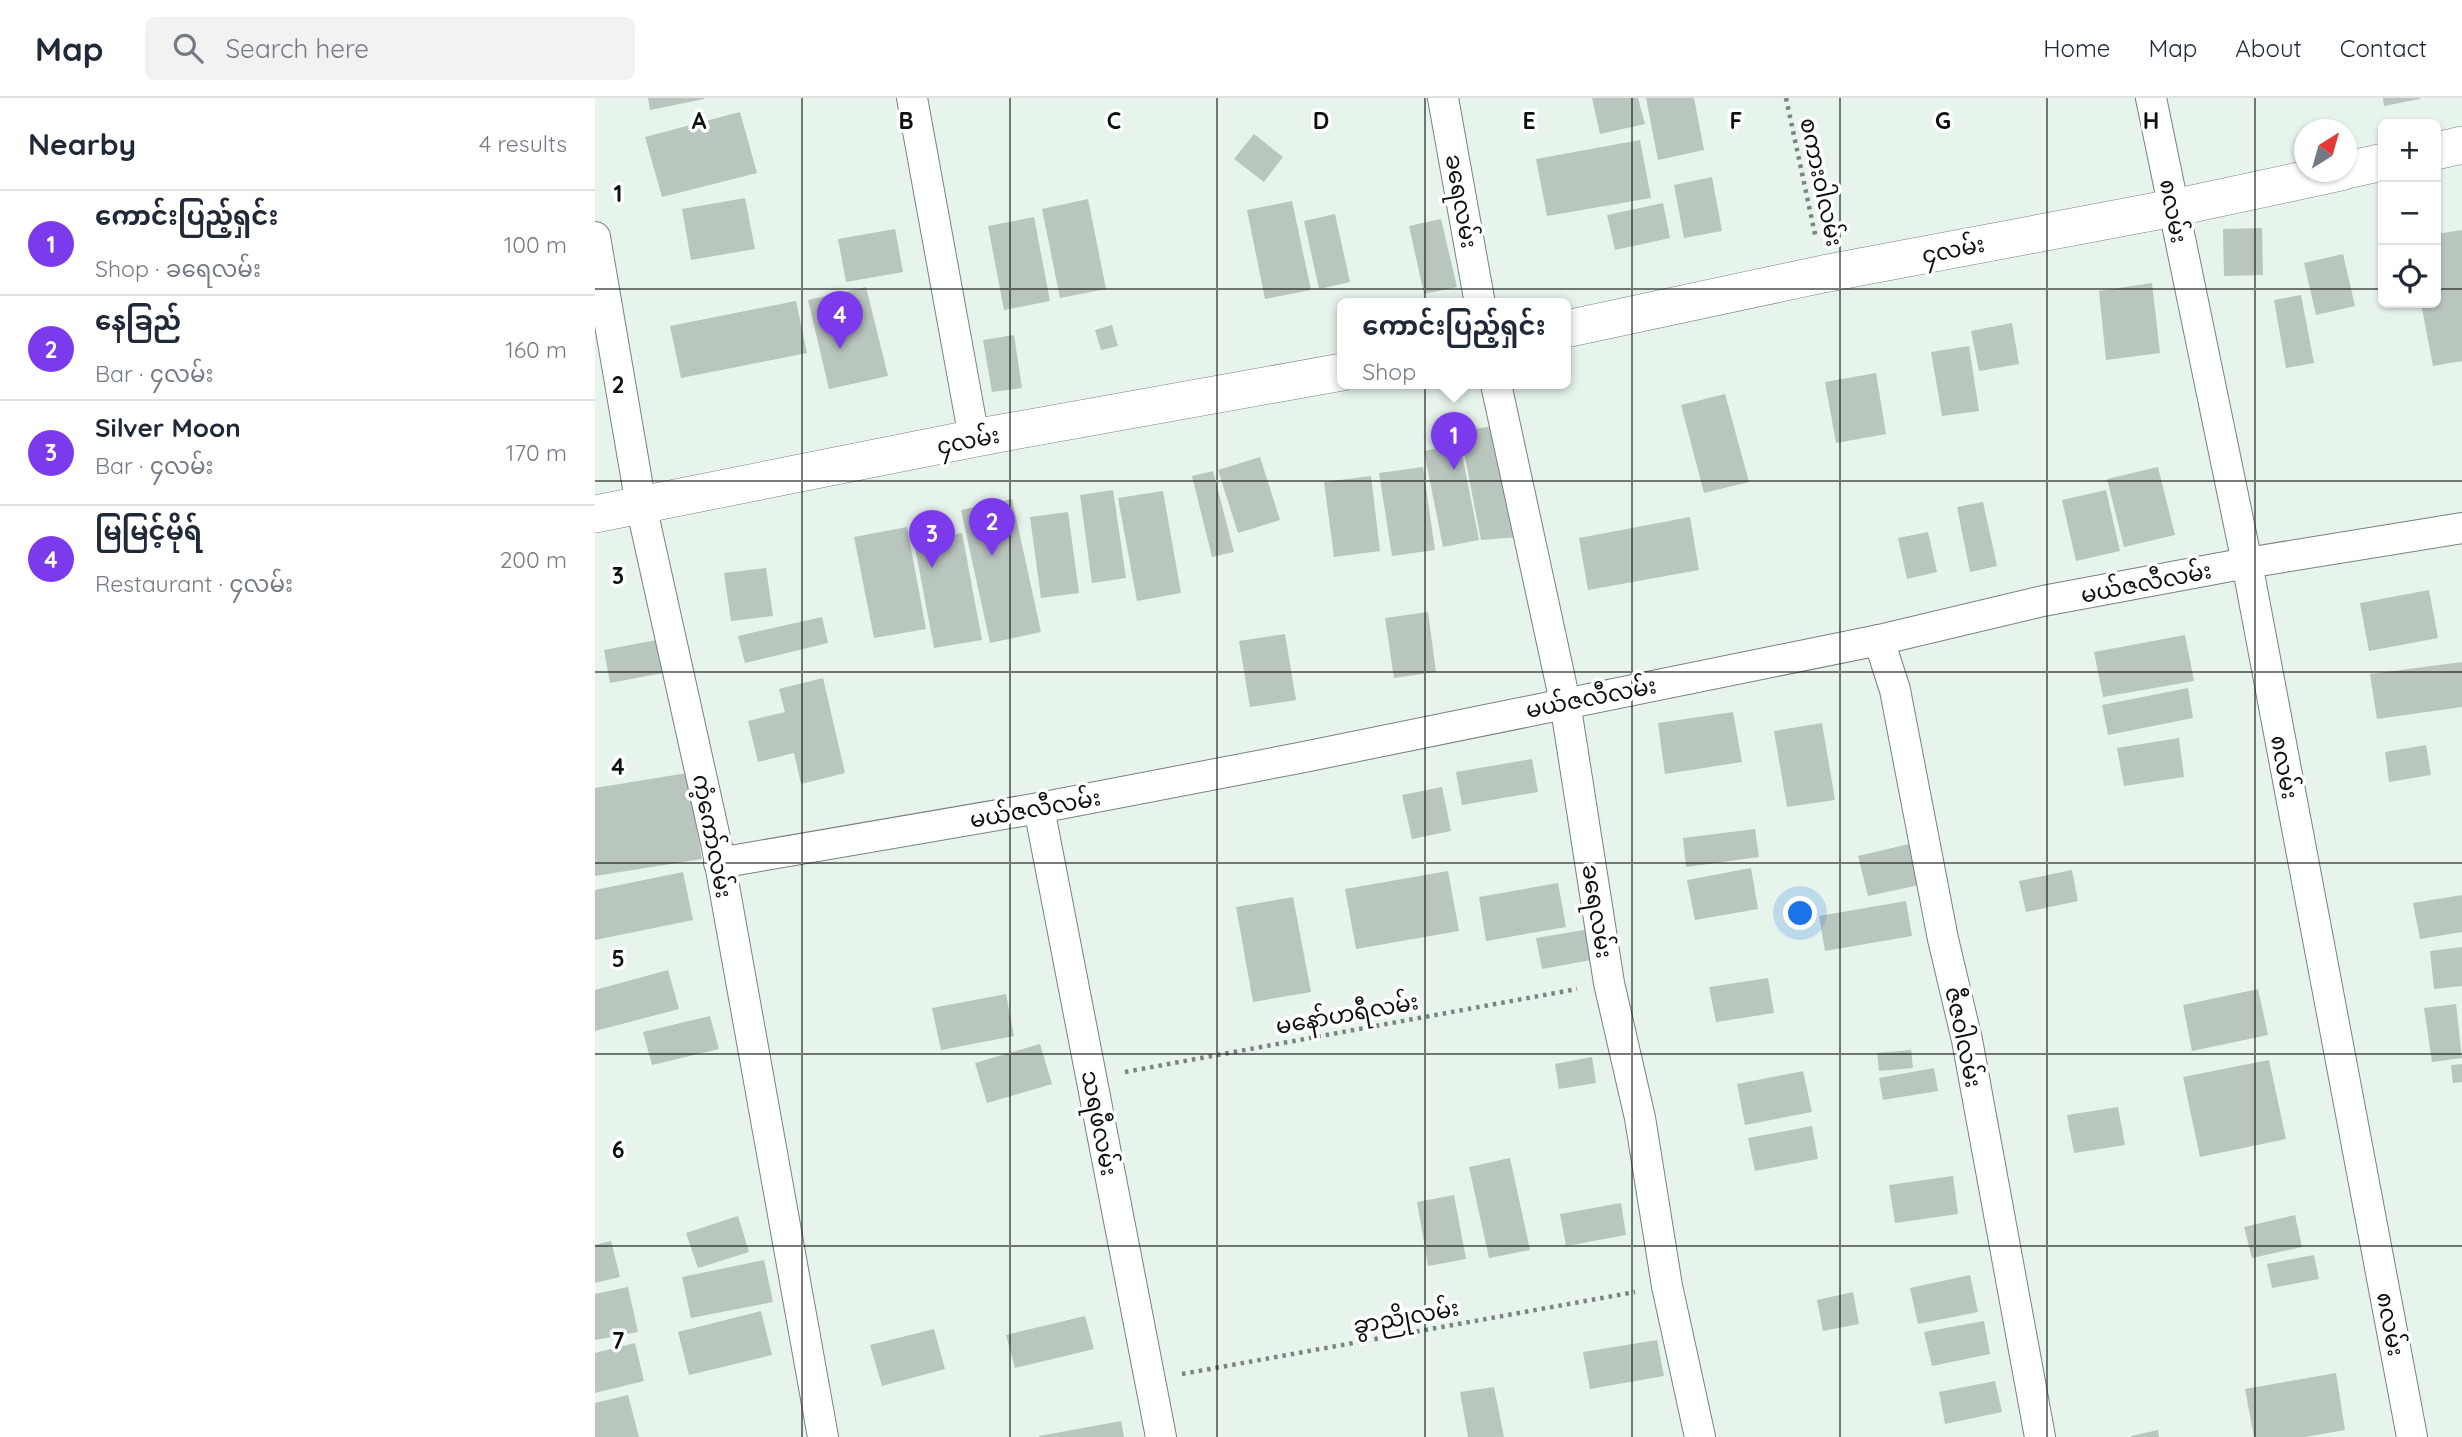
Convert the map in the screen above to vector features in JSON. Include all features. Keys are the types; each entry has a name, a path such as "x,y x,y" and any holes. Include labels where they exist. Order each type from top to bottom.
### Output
{"street":[{"path":"912,98 974,438"},
{"name":"ခရေလမ်း","path":"1443,98 1479,298"},
{"name":"၈လမ်း","path":"2151,98 2247,563 2412,1437"},
{"path":"2441,150 2462,145"},
{"path":"2357,168 2378,163"},
{"name":"၄လမ်း","path":"1571,328 1823,274 2173,208 2294,182"},
{"name":"ကံ့ကော်လမ်း","path":"595,237 641,505 719,863 823,1437"},
{"name":"၄လမ်း","path":"595,514 974,438 1337,373"},
{"name":"ခရေလမ်း","path":"1497,389 1565,702 1609,983 1640,1118 1667,1286 1700,1437"},
{"name":"မယ်ဇလီလမ်း","path":"719,863 1039,808 1299,758 1879,640 2043,601 2247,563 2462,528"},
{"name":"ဇီဇဝါလမ်း","path":"1879,640 1895,690 1943,939 1967,1040 2040,1437"},
{"name":"သရဖီလမ်း","path":"1039,808 1161,1437"}],"path":[{"name":"စကားဝါလမ်း","path":"1786,98 1823,274"},
{"name":"မနော်ဟရီလမ်း","path":"1091,1079 1609,983"},
{"name":"ခွာညိုလမ်း","path":"1150,1380 1667,1286"}],"building":[{"path":"648,98 704,98 704,99 650,110"},
{"path":"1592,98 1638,98 1645,124 1600,134"},
{"path":"1646,98 1694,98 1704,150 1658,160"},
{"path":"2383,98 2420,98 2420,99 2384,106"},
{"path":"740,112 757,173 662,197 645,137"},
{"path":"1254,134 1283,157 1264,182 1234,159"},
{"path":"1640,140 1651,198 1547,216 1536,159"},
{"path":"1712,177 1722,231 1684,238 1674,185"},
{"path":"745,198 755,249 691,260 682,209"},
{"path":"1088,199 1106,289 1060,298 1042,209"},
{"path":"1292,201 1311,290 1265,299 1247,210"},
{"path":"1663,203 1670,238 1615,250 1607,215"},
{"path":"1335,214 1350,282 1319,289 1304,221"},
{"path":"1034,217 1050,301 1004,310 988,226"},
{"path":"1441,219 1457,287 1424,294 1409,226"},
{"path":"2262,228 2263,275 2224,276 2223,229"},
{"path":"895,229 903,272 846,282 838,239"},
{"path":"2462,230 2462,361 2433,366 2422,308 2441,308 2441,233"},
{"path":"2343,254 2355,306 2316,315 2304,263"},
{"path":"2152,283 2160,353 2106,360 2099,291"},
{"path":"866,287 888,376 829,389 808,300"},
{"path":"2301,295 2314,363 2286,368 2274,300"},
{"path":"796,301 807,353 681,378 670,326"},
{"path":"2012,323 2019,364 1979,371 1971,331"},
{"path":"1112,325 1118,346 1101,350 1095,330"},
{"path":"1014,335 1022,388 992,392 983,340"},
{"path":"1969,346 1979,411 1942,416 1931,352"},
{"path":"1876,373 1886,434 1836,443 1825,382"},
{"path":"1725,394 1749,482 1704,493 1681,405"},
{"path":"1501,425 1519,537 1481,540 1460,431"},
{"path":"1460,444 1479,540 1443,547 1424,451"},
{"path":"1260,457 1280,520 1238,533 1218,470"},
{"path":"1423,467 1435,550 1392,556 1379,473"},
{"path":"2158,467 2175,535 2124,547 2107,479"},
{"path":"1213,471 1234,552 1212,557 1192,476"},
{"path":"1371,476 1380,551 1334,557 1324,482"},
{"path":"1113,490 1126,578 1092,583 1080,495"},
{"path":"2106,490 2120,551 2076,561 2062,500"},
{"path":"1163,491 1181,593 1137,601 1118,498"},
{"path":"1012,499 1041,632 990,643 961,510"},
{"path":"1983,502 1997,566 1970,572 1957,507"},
{"path":"1068,512 1079,593 1041,598 1030,517"},
{"path":"1690,517 1699,570 1588,590 1579,538"},
{"path":"907,527 926,629 874,638 854,537"},
{"path":"1928,532 1937,572 1907,579 1898,538"},
{"path":"962,533 982,640 934,648 914,542"},
{"path":"766,568 773,616 731,621 724,573"},
{"path":"2429,590 2438,638 2369,651 2360,603"},
{"path":"1428,612 1436,672 1394,678 1385,618"},
{"path":"822,617 828,643 745,663 738,636"},
{"path":"1285,634 1296,700 1250,707 1239,641"},
{"path":"2185,635 2194,681 2103,697 2094,652"},
{"path":"656,640 663,673 610,683 604,650"},
{"path":"2462,662 2462,707 2377,719 2370,674"},
{"path":"823,678 845,773 801,784 794,753 758,762 748,721 785,712 779,689"},
{"path":"2188,688 2193,718 2108,735 2102,705"},
{"path":"1733,712 1742,762 1665,774 1658,723"},
{"path":"1822,723 1835,800 1787,807 1774,731"},
{"path":"2179,738 2184,777 2124,786 2117,748"},
{"path":"2426,745 2431,775 2389,782 2385,752"},
{"path":"1532,759 1538,792 1462,805 1456,772"},
{"path":"687,773 702,859 595,876 595,788"},
{"path":"1442,787 1451,831 1412,839 1402,795"},
{"path":"1755,829 1759,857 1686,867 1683,838"},
{"path":"1909,844 1919,885 1868,896 1858,856"},
{"path":"1751,868 1758,909 1695,920 1687,880"},
{"path":"2072,870 2078,901 2026,912 2019,881"},
{"path":"1448,871 1459,931 1356,949 1345,889"},
{"path":"683,872 693,920 595,940 595,890"},
{"path":"1558,883 1566,927 1486,941 1479,897"},
{"path":"2462,895 2462,932 2420,939 2413,903"},
{"path":"1293,897 1311,992 1253,1002 1236,907"},
{"path":"1906,901 1912,936 1825,951 1819,916"},
{"path":"1596,928 1602,958 1542,969 1536,938"},
{"path":"2462,947 2462,986 2434,989 2430,951"},
{"path":"668,970 679,1009 595,1031 595,990"},
{"path":"1768,978 1774,1013 1716,1022 1709,987"},
{"path":"2258,989 2268,1035 2192,1051 2183,1005"},
{"path":"1006,994 1014,1036 941,1050 932,1008"},
{"path":"2456,1004 2462,1058 2432,1062 2424,1008"},
{"path":"710,1016 719,1049 652,1065 643,1032"},
{"path":"1040,1044 1052,1084 987,1103 975,1063"},
{"path":"1911,1050 1913,1068 1879,1071 1877,1053"},
{"path":"1592,1057 1596,1083 1559,1089 1555,1064"},
{"path":"2269,1060 2286,1139 2200,1157 2183,1077"},
{"path":"2462,1064 2462,1082 2453,1083 2451,1065"},
{"path":"1934,1068 1938,1091 1883,1100 1879,1078"},
{"path":"1803,1071 1812,1112 1745,1125 1737,1084"},
{"path":"2118,1107 2125,1145 2074,1153 2067,1115"},
{"path":"1812,1126 1818,1159 1755,1171 1748,1138"},
{"path":"1510,1158 1530,1250 1489,1258 1469,1167"},
{"path":"1953,1176 1958,1214 1895,1223 1889,1185"},
{"path":"1454,1195 1466,1259 1428,1266 1417,1202"},
{"path":"1621,1203 1626,1235 1566,1246 1560,1214"},
{"path":"2295,1215 2302,1247 2252,1258 2244,1227"},
{"path":"738,1216 749,1252 698,1268 686,1233"},
{"path":"611,1241 620,1277 595,1283 595,1245"},
{"path":"2314,1255 2319,1279 2272,1288 2267,1264"},
{"path":"764,1260 773,1302 691,1318 682,1277"},
{"path":"1970,1275 1978,1312 1918,1324 1910,1288"},
{"path":"628,1287 638,1332 595,1340 595,1294"},
{"path":"1853,1292 1859,1324 1823,1331 1817,1300"},
{"path":"761,1311 772,1355 689,1375 678,1332"},
{"path":"1085,1316 1094,1349 1015,1368 1006,1335"},
{"path":"1984,1321 1990,1354 1932,1366 1924,1332"},
{"path":"934,1329 945,1369 882,1386 870,1345"},
{"path":"1657,1340 1664,1376 1590,1389 1583,1352"},
{"path":"635,1343 644,1381 595,1393 595,1353"},
{"path":"2336,1373 2345,1430 2305,1437 2254,1437 2245,1389"},
{"path":"1995,1381 2002,1412 1945,1424 1939,1392"},
{"path":"1494,1387 1504,1437 1468,1437 1460,1392"},
{"path":"628,1395 639,1437 595,1437 595,1403"},
{"path":"1121,1421 1124,1437 1039,1437 1039,1436"},
{"path":"2158,1430 2159,1437 2131,1437 2131,1436"}],"place":[{"name":"မြမြင့်မိုရ်","path":"840,349"},
{"name":"ကောင်းပြည့်ရှင်း","path":"1454,470"},
{"name":"နေခြည်","path":"992,556"},
{"name":"Silver Moon","path":"932,568"}]}
